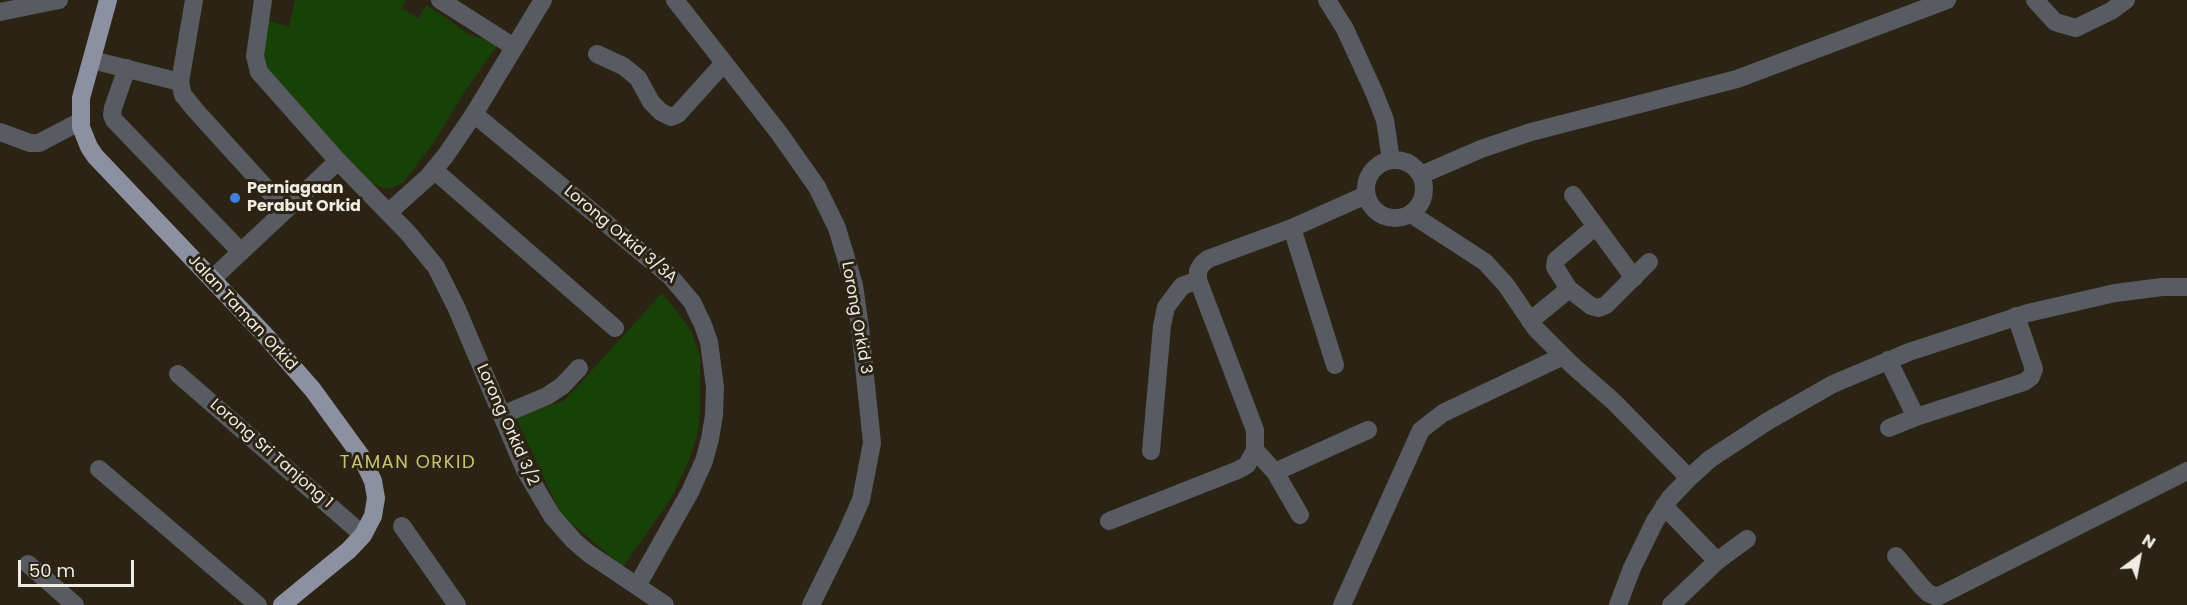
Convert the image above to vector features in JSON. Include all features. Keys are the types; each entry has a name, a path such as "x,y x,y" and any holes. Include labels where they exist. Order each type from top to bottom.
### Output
{"main road":[{"name":"Jalan Taman Orkid","path":"108,0 81,99 84,138 95,156 265,335 313,390 361,456 373,481 376,498 373,516 363,535 349,550 282,605"}],"street":[{"path":"0,12 59,0"},
{"path":"194,0 180,82 183,95 286,210"},
{"name":"Lorong Orkid 3/2","path":"263,0 255,56 259,72 338,161 422,249 446,285 525,470 552,516 588,553 665,605"},
{"path":"440,0 514,47"},
{"path":"388,212 434,170 474,114 543,0"},
{"name":"Lorong Orkid 3","path":"675,0 817,187 843,247 854,285 872,429 870,454 861,500 854,518 811,605"},
{"path":"1326,0 1345,29 1374,92 1385,120 1391,160"},
{"path":"1421,175 1481,149 1531,132 1737,79 1947,0"},
{"path":"2037,1 2055,22 2076,28 2111,11 2126,0"},
{"path":"597,54 623,66 638,78 651,102 661,112 671,117 678,114 724,63"},
{"path":"92,60 180,82"},
{"path":"127,68 111,115 114,120 241,252"},
{"name":"Lorong Orkid 3/3A","path":"474,114 670,276 692,302 709,342 715,387 714,415 704,461 690,492 637,586"},
{"path":"0,132 30,143 39,143 81,121"},
{"path":"1391,160 1409,163 1421,175 1425,185 1424,196 1419,207 1402,218 1393,219 1375,211 1366,195 1365,185 1368,176 1382,162 1391,160"},
{"path":"212,279 338,161"},
{"path":"434,170 615,328"},
{"path":"1109,521 1239,470 1247,465 1255,450 1255,430 1198,280 1198,271 1208,259 1292,228 1366,195"},
{"path":"1573,195 1634,278"},
{"path":"1411,214 1485,262 1506,285 1530,321 1563,356 1614,402 1689,478"},
{"path":"1596,226 1556,260 1554,267 1569,289 1591,306 1599,308 1606,305 1649,262"},
{"path":"1292,228 1335,365"},
{"path":"1151,451 1162,326 1166,307 1182,286 1198,280"},
{"path":"1618,605 1642,545 1665,507 1689,478 1710,459 1768,421 1833,384 1957,334 2016,316 2115,293 2187,287"},
{"path":"1530,321 1569,289"},
{"path":"1889,428 2024,382 2031,377 2034,369 2016,316"},
{"path":"1342,605 1421,430 1443,413 1563,356"},
{"path":"1888,360 1916,417"},
{"path":"502,415 547,396 562,386 579,368"},
{"name":"Lorong Sri Tanjong 1","path":"178,374 363,535"},
{"path":"1275,472 1368,430"},
{"path":"1255,450 1275,472 1300,515"},
{"path":"99,469 258,605"},
{"path":"1896,555 1921,586 1928,593 1937,597 2187,471"},
{"path":"1665,507 1717,561"},
{"path":"402,526 457,605"},
{"path":"1671,605 1717,561 1747,539"},
{"path":"28,564 75,605"}],"green space":[{"path":"295,0 406,0 401,8 418,18 427,5 470,35 499,43 465,91 434,142 403,183 388,189 370,183 266,72 262,36 266,20 289,27"},
{"path":"662,293 691,330 700,357 700,416 697,436 689,460 672,497 623,567 561,514 516,418 565,400"}],"place":[{"name":"Perniagaan Perabut Orkid","path":"235,198"}],"district":[{"name":"TAMAN ORKID","path":"408,463"}]}
